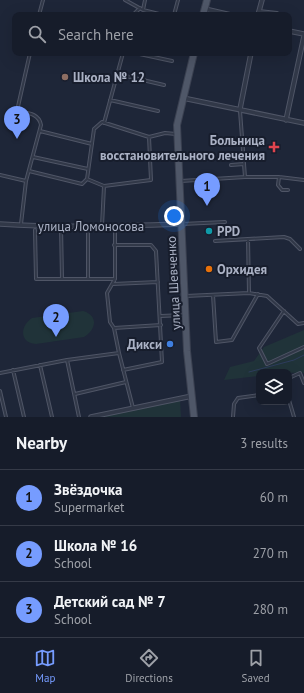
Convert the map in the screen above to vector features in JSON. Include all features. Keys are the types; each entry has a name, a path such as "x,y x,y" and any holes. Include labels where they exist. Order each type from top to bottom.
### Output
{"main road":[{"path":"204,12 207,0"},
{"name":"улица Шевченко","path":"193,56 177,125 187,350 194,417"}],"street":[{"path":"259,12 262,0"},
{"path":"286,120 304,35 292,32"},
{"path":"240,109 250,56"},
{"path":"183,98 304,123"},
{"name":"улица Ломоносова","path":"0,224 88,227 182,224"},
{"path":"91,417 192,396"}],"lane":[{"path":"40,12 43,0"},
{"path":"125,0 142,9 152,12"},
{"path":"138,12 142,9 145,0"},
{"path":"175,12 178,0"},
{"path":"21,225 26,181 41,124 37,116 17,111 29,56"},
{"path":"104,123 122,56"},
{"path":"147,56 172,62"},
{"path":"117,74 164,86"},
{"path":"110,100 158,111"},
{"path":"240,109 246,177"},
{"path":"29,171 82,184 87,179 94,129 102,122 149,137 165,133 178,135"},
{"path":"40,131 92,144"},
{"path":"87,179 104,186 151,180 149,137"},
{"path":"33,157 88,169"},
{"path":"231,165 244,164"},
{"path":"0,175 26,181"},
{"path":"179,182 246,177 279,177 304,180"},
{"path":"279,177 278,185 282,190 288,190"},
{"path":"102,227 104,186"},
{"path":"182,224 225,222"},
{"path":"61,226 62,279"},
{"path":"88,227 88,279"},
{"path":"115,227 115,279 107,293 108,311 110,322 114,328 118,353 133,408"},
{"path":"35,230 36,279 115,279"},
{"path":"215,241 284,237 290,239 300,249"},
{"path":"248,239 249,293"},
{"path":"114,245 151,245 156,250 162,362 123,370"},
{"path":"112,284 158,282"},
{"path":"185,296 249,293 267,296 298,324 304,323"},
{"path":"213,295 216,342 232,340 258,294"},
{"path":"284,311 259,348 267,364 304,347"},
{"path":"160,316 186,315"},
{"path":"114,328 161,325"},
{"path":"0,373 67,360 118,353"},
{"path":"67,360 79,417"},
{"path":"40,365 52,417"},
{"path":"13,370 24,417"},
{"path":"292,377 300,373 304,383"},
{"path":"74,394 126,382"},
{"path":"0,391 6,417"},
{"path":"233,417 234,404 238,398 256,395"},
{"path":"290,405 294,417"}],"shaded area":[{"path":"83,311 91,316 94,322 91,330 84,337 36,344 30,343 24,337 23,334 25,325 32,318"},
{"path":"304,330 304,373 292,373 292,369 256,369 256,376 224,380 230,367 254,361 264,347"},
{"path":"180,399 181,417 94,417"}],"waterway":[{"path":"249,372 294,360 304,355"}],"place":[{"name":"Школа № 12","path":"65,77"},
{"name":"Детский сад № 7","path":"17,139"},
{"name":"Больница восстановительного лечения","path":"274,147"},
{"name":"Звёздочка","path":"207,206"},
{"name":"PPD","path":"209,231"},
{"name":"Орхидея","path":"209,269"},
{"name":"Школа № 16","path":"56,337"},
{"name":"Дикси","path":"170,344"}]}
